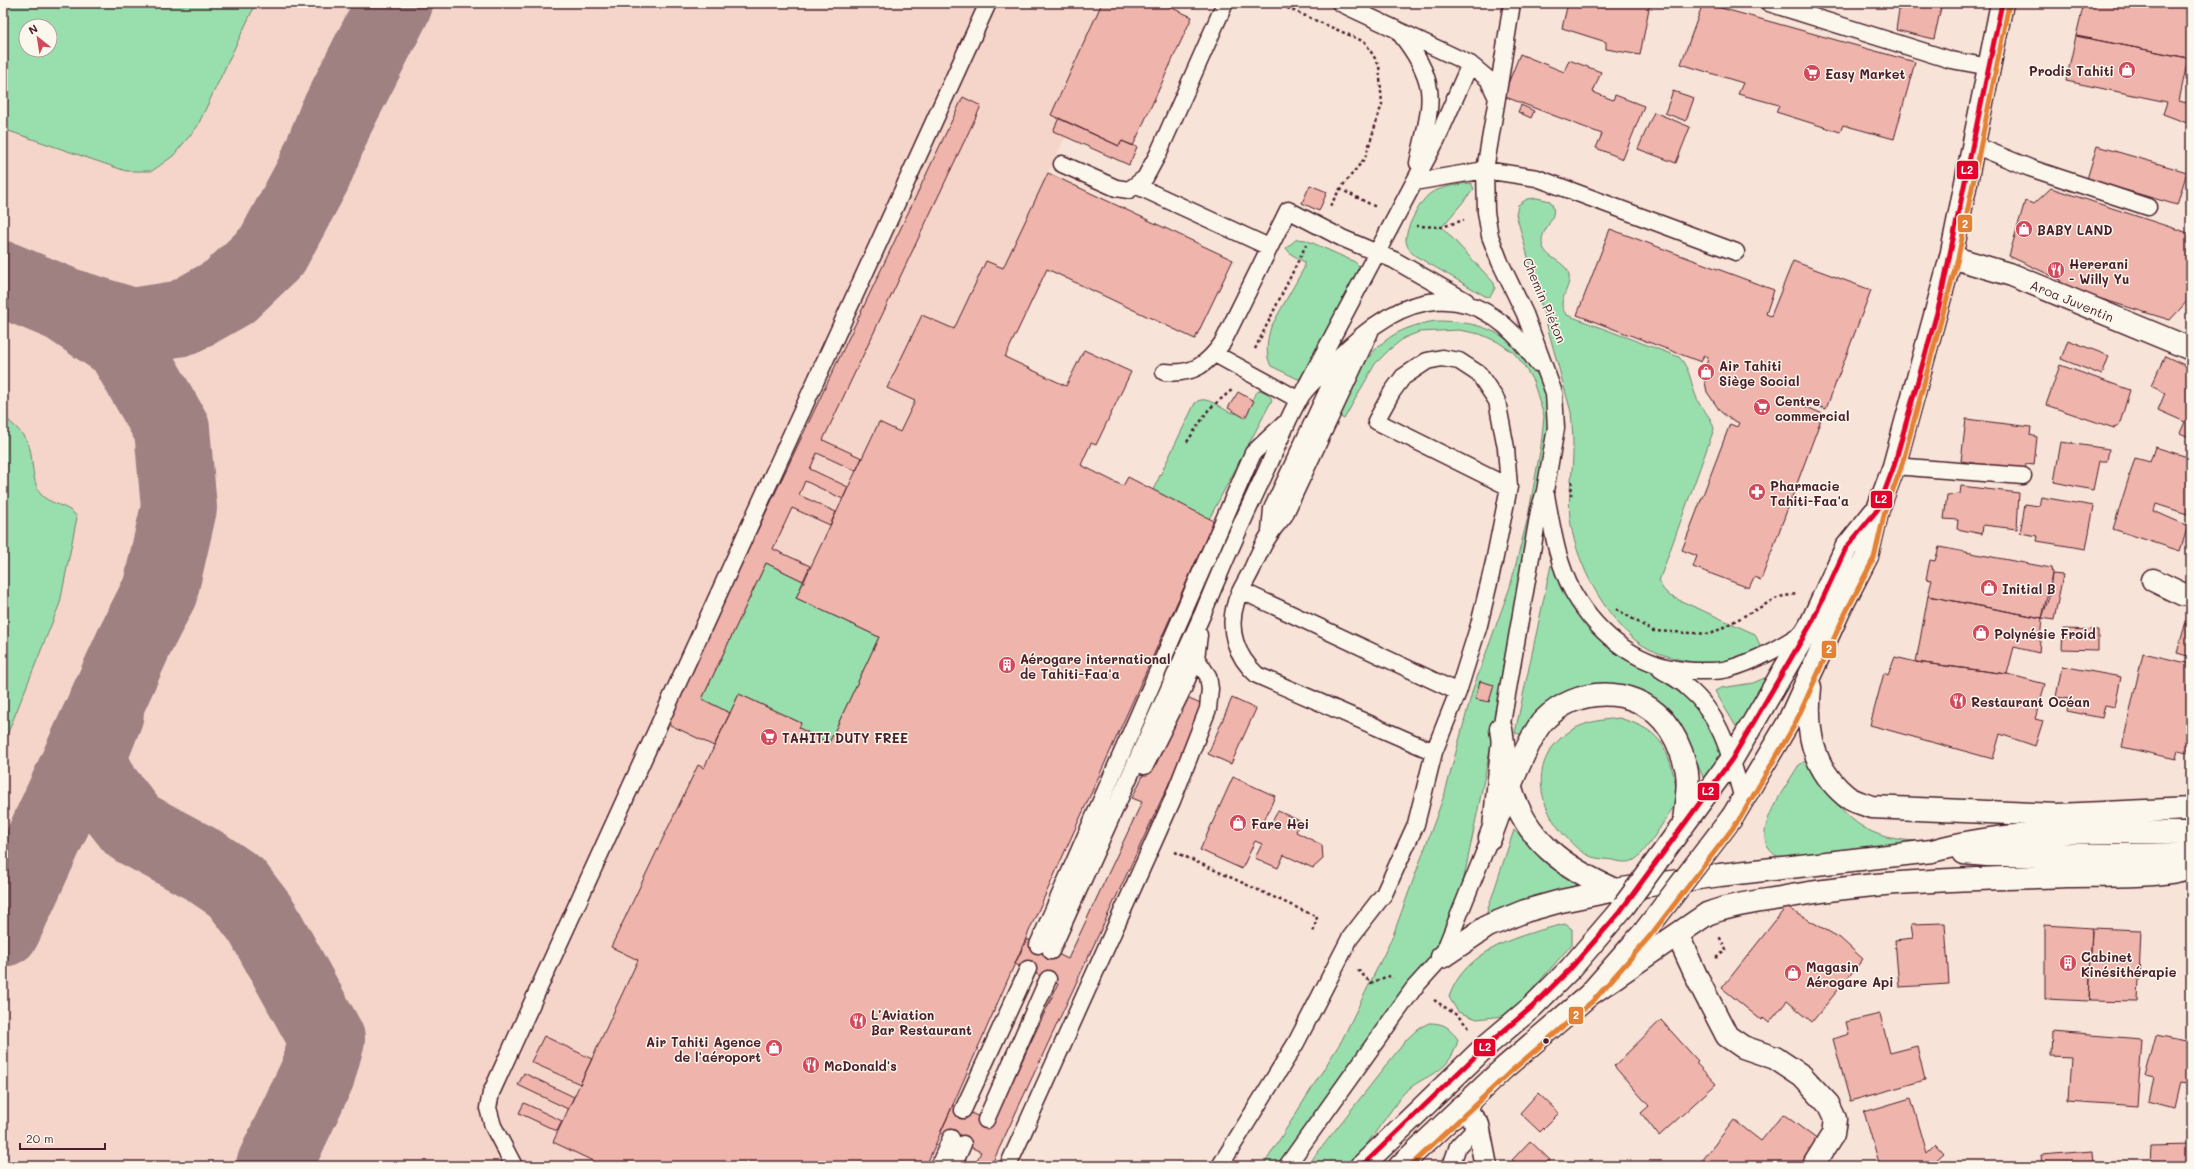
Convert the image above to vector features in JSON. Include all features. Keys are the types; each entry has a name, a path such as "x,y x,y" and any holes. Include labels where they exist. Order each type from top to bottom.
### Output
{"main road":[{"path":"1400,1166 1462,1106 1588,995 1645,931 1738,807 1788,723 1811,671 1867,556 1878,509 1894,466 1951,258 2002,3"},
{"name":"Aroa Juventin","path":"1951,258 2012,275 2191,349"},
{"path":"1362,1166 1487,1045 1532,1007 1571,968 1619,898 1684,824 1732,760 1808,629 1846,548 1878,509"},
{"path":"2153,580 2182,594 2191,595"},
{"path":"1811,671 1808,723 1813,750 1829,778 1847,797 1872,808 2058,815 2191,809"},
{"path":"1490,838 1510,784 1533,736 1543,721 1568,702 1583,697 1600,694 1618,695 1648,708 1663,721 1674,736 1685,764 1688,783 1684,824"},
{"path":"1501,729 1510,784 1525,822 1544,846 1583,876 1619,898"},
{"path":"1442,957 1488,926 1525,911 1619,898 1735,872 1932,851 1955,845 2021,836 2118,832 2191,833"},
{"path":"1932,851 1986,855 2191,855"},
{"path":"1588,995 1678,936 1707,914 1722,908 1814,892 1978,879 2156,873 2191,867"},
{"path":"1678,936 1699,982 1727,1036 1743,1048 1775,1058 1802,1076 1828,1104 1835,1119 1833,1134 1815,1163"},
{"path":"1462,1106 1478,1125 1486,1166"}],"lane":[{"path":"514,1166 493,1126 488,1108 490,1092 988,3"},
{"path":"1062,164 1116,188 1129,190 1137,186 1145,178 1158,154 1225,3"},
{"path":"1340,3 1470,64 1488,79 1497,98"},
{"path":"1287,1166 1414,988 1442,957 1490,838 1501,729 1539,511 1545,491 1556,428 1554,393 1525,314 1490,236 1486,212 1485,170 1512,3"},
{"path":"1769,3 1952,60 1990,67"},
{"path":"1397,29 1414,51 1430,88 1430,110 1414,182"},
{"path":"1050,950 1203,613 1224,560 1299,400 1437,139 1470,64"},
{"path":"1974,145 2030,168 2148,207"},
{"path":"1414,182 1485,170 1536,178 1736,252"},
{"path":"1137,186 1269,247"},
{"path":"1164,372 1180,374 1192,371 1214,354 1223,342 1288,210 1342,238 1376,252 1422,275 1503,322 1516,334 1538,365 1554,393"},
{"path":"1299,400 1347,348 1372,327 1402,309 1419,303 1445,301 1474,306"},
{"path":"1372,327 1284,516 1270,531 1236,602 1233,623 1234,641 1246,665 1257,675 1434,752"},
{"path":"1270,531 1272,509 1347,348"},
{"path":"1214,354 1299,400"},
{"path":"1220,1166 1296,1043 1350,938 1384,894 1416,824 1434,752 1458,692 1479,625 1509,487 1506,448 1497,401 1479,374 1459,361 1442,358 1426,361 1403,377 1376,421 1509,487"},
{"path":"1050,950 1253,453 1290,419"},
{"path":"1894,466 2023,476"},
{"path":"1545,491 1552,531 1572,591 1590,617 1608,636 1627,651 1651,663 1687,687 1699,698 1712,715 1723,734 1732,760 1738,807"},
{"path":"1242,591 1458,692"},
{"path":"1050,950 1183,689 1196,658 1203,613"},
{"path":"1651,663 1679,670 1727,669 1770,653 1808,629"},
{"path":"1008,1166 1172,802 1208,709 1210,689 1208,676 1196,658"},
{"path":"975,1115 1039,974"},
{"path":"1451,1166 1458,1146 1478,1125"},
{"path":"939,1166 962,1144"},
{"path":"953,1166 962,1144"},
{"path":"962,1144 966,1166"}],"path":[{"path":"1571,498 1572,474"},
{"path":"1612,607 1653,631 1711,634 1780,597 1799,593"},
{"path":"1171,850 1317,917 1313,933"}],"shaded area":[{"path":"3,3 1161,3 1192,17 1133,146 1066,136 1048,173 1233,260 1195,339 1047,270 1005,357 1066,386 1084,350 1131,372 1096,445 1091,443 1081,466 1123,486 1128,477 1214,521 1034,920 926,1166 3,1166"}],"green space":[{"path":"3,3 256,3 197,127 173,156 152,171 126,171 3,129"},
{"path":"1471,183 1474,189 1442,227 1494,283 1495,288 1490,297 1485,296 1414,255 1409,249 1406,241 1406,236 1411,222 1418,208 1427,196 1445,187"},
{"path":"1537,198 1550,201 1553,206 1553,216 1542,240 1546,251 1564,266 1569,275 1568,286 1562,301 1563,310 1567,315 1679,357 1689,374 1700,405 1712,422 1714,429 1659,581 1663,589 1670,596 1755,634 1761,648 1731,663 1717,665 1687,661 1663,655 1635,640 1612,616 1594,587 1579,556 1574,541 1569,505 1573,456 1571,412 1516,214 1518,205 1527,199"},
{"path":"1297,239 1306,240 1355,262 1359,266 1359,271 1303,377 1298,379 1271,366 1267,347 1271,327 1304,268 1304,262 1291,254 1286,248"},
{"path":"1435,321 1466,323 1479,326 1492,331 1514,345 1534,369 1546,391 1549,407 1552,448 1461,892 1437,957 1280,1166 1263,1166 1342,1040 1392,938 1445,793 1473,689 1510,587 1528,517 1541,446 1544,416 1533,381 1523,364 1514,353 1498,342 1480,334 1459,330 1419,332 1404,338 1375,364 1344,419 1339,416 1363,366 1384,342 1398,333 1414,326"},
{"path":"1260,390 1269,394 1272,400 1209,519 1153,490 1195,403 1200,400 1206,400 1234,413 1240,413 1249,406 1257,392"},
{"path":"3,416 26,439 30,449 35,481 39,492 47,500 69,509 77,517 60,603 3,745"},
{"path":"766,563 803,581 796,598 879,637 829,743 799,728 801,723 739,694 730,713 702,699"},
{"path":"1551,565 1561,566 1603,641 1620,655 1684,691 1709,717 1729,770 1709,790 1682,730 1609,689 1527,736 1515,733"},
{"path":"1788,668 1744,740 1715,691 1721,688 1753,683"},
{"path":"1619,718 1641,726 1656,736 1666,751 1670,761 1676,790 1674,806 1651,842 1637,858 1625,862 1592,857 1574,846 1556,824 1548,810 1543,795 1541,781 1543,767 1549,753 1558,741 1572,730 1583,725 1595,721"},
{"path":"1805,761 1808,762 1830,794 1852,819 1865,828 1880,835 1898,839 1920,841 1921,847 1786,860 1772,853 1766,843 1765,831 1769,818 1775,804 1798,766"},
{"path":"1514,830 1555,868 1586,890 1485,918"},
{"path":"1565,924 1572,929 1572,944 1518,1006 1503,1016 1477,1019 1458,1012 1449,997 1457,980 1481,955 1514,939"},
{"path":"1429,1023 1443,1025 1452,1032 1458,1040 1449,1061 1443,1067 1420,1081 1403,1094 1351,1166 1307,1166 1407,1039 1419,1028"}],"building":[{"path":"1102,3 1161,3 1192,17 1133,146 1122,141 1119,146 1051,115"},
{"path":"1568,3 1580,3 1603,8 1604,3 1650,3 1640,55 1606,49 1606,42 1562,28"},
{"name":"Easy Market","path":"1703,3 1915,62 1894,139 1843,125 1840,132 1776,112 1779,105 1738,94 1743,83 1681,64"},
{"path":"1787,3 1818,3 1816,11"},
{"path":"1900,3 1942,3 1934,39 1896,30"},
{"path":"2084,3 2191,3 2191,46 2188,58 2076,36"},
{"name":"Prodis Tahiti","path":"2076,36 2188,58 2179,101 2191,104 2187,123 2163,114 2167,102 2066,81"},
{"path":"1520,54 1564,72 1569,60 1601,72 1593,92 1613,100 1615,95 1644,106 1623,159 1596,148 1602,134 1503,96"},
{"path":"1673,91 1694,98 1686,121 1665,113"},
{"path":"963,97 981,106 823,440 862,458 856,471 817,453 810,469 848,487 843,499 805,481 799,495 836,512 830,525 792,508 773,549 810,566 803,581 766,563 702,699 730,713 714,746 666,723"},
{"path":"1521,105 1534,111 1531,118 1518,112"},
{"path":"1654,112 1690,127 1676,163 1638,149"},
{"path":"1059,118 1119,146 1122,141 1137,147 1129,165 1053,131"},
{"path":"2097,146 2187,172 2177,205 2087,179"},
{"name":"Aérogare international de Tahiti-Faa'a","path":"1048,173 1233,260 1195,339 1047,269 1005,357 1066,386 1084,350 1131,372 1096,445 1091,443 1081,465 1123,486 1128,477 1214,521 1034,920 926,1166 591,1166 593,1161 553,1142 638,960 611,947 698,765 704,768 739,694 801,723 799,728 829,743 879,637 796,598 879,422 900,432 915,401 887,388 922,315 954,329 986,261 1003,268"},
{"path":"1310,185 1327,192 1319,211 1302,203"},
{"path":"2051,188 2191,234 2191,297 2170,320 2059,286 2061,280 2009,256 2025,201 2034,204"},
{"name":"Centre commercial","path":"1610,229 1774,290 1766,314 1771,316 1793,261 1871,290 1826,409 1803,401 1802,405 1823,414 1761,580 1754,577 1749,588 1693,567 1697,556 1682,550 1730,424 1737,427 1739,423 1727,417 1720,411 1707,392 1704,377 1708,357 1704,355 1701,362 1577,315"},
{"path":"2068,340 2109,356 2102,375 2061,359"},
{"path":"2165,356 2191,368 2191,438 2180,433 2185,422 2158,410 2165,393 2151,386"},
{"path":"2060,365 2130,390 2119,426 2114,428 2046,405"},
{"path":"1238,392 1254,401 1245,418 1228,408"},
{"path":"1966,419 2031,427 2030,435 2037,437 2034,465 2026,464 2025,471 1961,461"},
{"path":"2061,442 2109,449 2107,461 2099,461 2093,490 2054,482"},
{"path":"2155,447 2191,458 2191,501 2187,514 2156,504 2154,511 2188,526 2180,551 2113,529 2135,458 2150,462"},
{"path":"1961,486 2019,493 2017,529 1983,525 1982,534 1957,529 1958,520 1944,519 1947,495 1960,494"},
{"path":"2041,497 2094,506 2086,549 2037,541 2038,536 2020,533 2025,504 2039,506"},
{"name":"Initial B","path":"1939,547 2051,568 2052,574 2042,618 1928,596 1932,580 1926,579 1930,560 1935,561"},
{"name":"Initial B","path":"2052,574 2063,575 2054,620 2042,618 2049,597"},
{"name":"Polynésie Froid","path":"1928,596 2042,618 2039,653 2014,647 2007,674 1916,662"},
{"path":"2187,618 2191,620 2191,657 2177,653"},
{"path":"2063,629 2098,630 2098,650 2062,649"},
{"path":"2143,653 2191,664 2191,753 2178,750 2176,759 2122,747"},
{"name":"Restaurant Océan","path":"1895,657 1916,662 2007,674 2045,684 2035,719 2043,721 2035,746 2000,734 1993,759 1870,725 1884,673 1888,675"},
{"path":"2062,666 2121,677 2115,707 2105,705 2102,718 2067,711 2069,699 2056,697"},
{"path":"1480,681 1494,685 1489,702 1475,699"},
{"name":"Aérogare international de Tahiti-Faa'a","path":"1187,698 1205,706 991,1166 974,1166 981,1152 940,1133 953,1105 993,1123 1058,984 1015,964 1027,939 1068,959 1142,802 1132,798 1147,767 1153,770"},
{"path":"1232,698 1256,709 1231,764 1208,754"},
{"name":"Fare Hei","path":"1233,777 1275,796 1262,826 1268,829 1278,811 1300,821 1296,832 1322,845 1323,859 1313,868 1284,855 1278,868 1255,858 1262,844 1255,841 1242,869 1200,850"},
{"name":"Magasin Aérogare Api","path":"1786,907 1840,938 1863,959 1812,1022 1787,1001 1769,1023 1763,1018 1761,1020 1722,988"},
{"path":"1945,923 1949,984 1899,987 1895,940 1913,938 1911,924"},
{"name":"Cabinet Kinésithérapie","path":"2045,925 2092,928 2089,1001 2045,999"},
{"path":"2092,928 2141,930 2138,1002 2089,1001"},
{"path":"1880,1014 1890,1053 1917,1046 1925,1080 1850,1101 1833,1039 1849,1034 1846,1022"},
{"path":"1661,1020 1698,1061 1696,1063 1716,1084 1659,1136 1641,1113 1649,1106 1614,1066"},
{"path":"2052,1032 2142,1039 2137,1106 2068,1101 2071,1057 2051,1056"},
{"path":"2156,1035 2191,1042 2191,1061 2187,1083 2180,1082 2174,1108 2148,1101 2153,1078 2145,1076"},
{"path":"544,1036 592,1059 580,1084 531,1062"},
{"path":"524,1073 574,1097 568,1109 518,1085"},
{"path":"1538,1093 1559,1113 1540,1132 1520,1113"},
{"path":"1911,1098 1927,1153 1936,1144 1944,1153 1932,1164 1927,1166 1880,1166 1864,1112"},
{"path":"524,1103 562,1121 557,1131 519,1113"},
{"path":"1783,1114 1818,1140 1804,1158 1813,1166 1698,1166 1734,1120 1761,1141"},
{"path":"1530,1141 1550,1160 1544,1166 1519,1166 1512,1160"},
{"path":"2191,1144 2191,1166 2150,1166 2151,1145"},
{"path":"2092,1151 2093,1165 2102,1164 2102,1166 2042,1166 2041,1155"},
{"path":"2025,1163 2025,1166 1997,1166"}],"taxiway":[{"path":"68,306 132,326 183,318 229,292 272,251 314,173 336,118 395,3"},
{"path":"3,279 65,305 123,344 172,429 179,508 160,591 138,634 3,929"},
{"path":"106,713 88,759 103,789 133,827 205,866 236,887 262,921 327,1039 317,1075 274,1166"}],"transit line":[{"name":"L2","path":"1362,1166 1487,1045 1532,1007 1571,968 1619,913 1732,759 1811,624 1846,548 1878,509 1894,466 1940,302 2002,3"},
{"name":"2","path":"1410,1166 1509,1073 1594,1000 1650,936 1739,820 1794,726 1845,614 1874,558 1885,511 1901,468 1958,258 2009,4"}],"place":[{"name":"Prodis Tahiti","path":"2127,70"},
{"name":"Easy Market","path":"1812,73"},
{"name":"BABY LAND","path":"2024,229"},
{"name":"Hererani - Willy Yu","path":"2056,270"},
{"name":"Air Tahiti Siège Social","path":"1706,372"},
{"name":"Centre commercial","path":"1762,407"},
{"name":"Pharmacie Tahiti-Faa'a","path":"1757,492"},
{"name":"Initial B","path":"1989,588"},
{"name":"Polynésie Froid","path":"1981,633"},
{"name":"Aérogare international de Tahiti-Faa'a","path":"1007,665"},
{"name":"Restaurant Océan","path":"1958,701"},
{"name":"TAHITI DUTY FREE","path":"769,737"},
{"name":"Fare Hei","path":"1238,823"},
{"name":"Cabinet Kinésithérapie","path":"2068,963"},
{"name":"Magasin Aérogare Api","path":"1793,973"},
{"name":"L’Aviation Bar Restaurant","path":"858,1021"},
{"name":"Air Tahiti Agence de l'aéroport","path":"774,1048"},
{"name":"McDonald's","path":"811,1065"}]}
